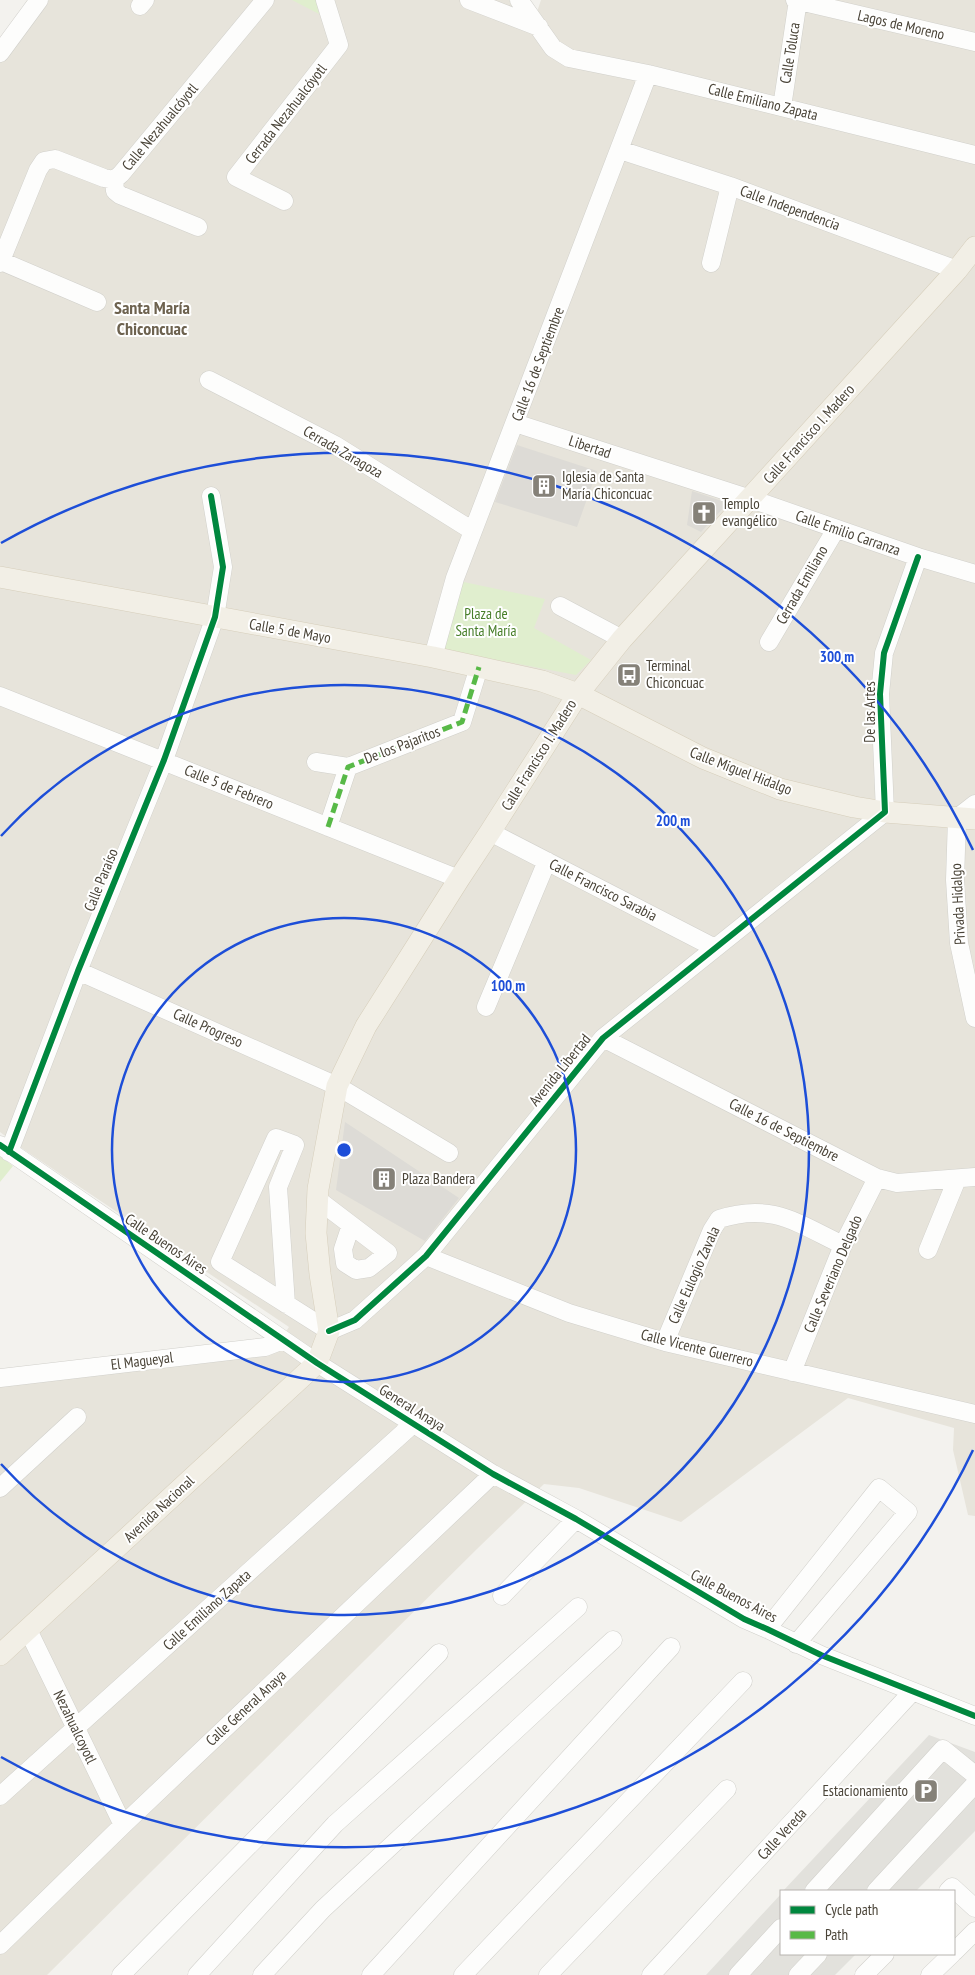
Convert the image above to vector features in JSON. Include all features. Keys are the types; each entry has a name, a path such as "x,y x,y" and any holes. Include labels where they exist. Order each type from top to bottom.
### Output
{"main road":[{"name":"Calle Francisco I. Madero","path":"317,1363 329,1331 316,1233 318,1188 337,1086 366,1026 458,878 490,832 578,694 622,639 751,499 957,270 975,247"},
{"name":"Calle 5 de Mayo","path":"0,577 433,657 542,681 578,694"},
{"name":"Calle Miguel Hidalgo","path":"578,694 703,758 780,789 854,807 885,812 966,818"},
{"name":"Avenida Nacional","path":"0,1655 317,1363"}],"street":[{"path":"0,53 39,0"},
{"name":"Calle Nezahualcóyotl","path":"0,262 38,170 44,161 55,159 114,180 121,174 265,0"},
{"name":"Cerrada Nezahualcóyotl","path":"284,201 236,177 339,45 325,0"},
{"path":"470,0 540,27"},
{"path":"519,0 540,27"},
{"name":"Lagos de Moreno","path":"797,0 975,42"},
{"name":"Calle Toluca","path":"782,107 797,0"},
{"name":"Calle Emiliano Zapata","path":"540,27 553,48 569,58 648,74 975,155"},
{"name":"Calle 16 de Septiembre","path":"433,657 455,578 648,74"},
{"name":"Calle Independencia","path":"620,150 730,186 957,270"},
{"path":"114,180 116,191 120,195 198,227"},
{"path":"711,263 730,186"},
{"path":"0,262 96,302"},
{"name":"Cerrada Zaragoza","path":"209,380 335,445 473,531"},
{"name":"Libertad","path":"515,424 751,499"},
{"name":"Calle Paraíso","path":"4,1149 164,760 215,617 223,567 211,496"},
{"name":"Calle Emilio Carranza","path":"751,499 918,557 975,574"},
{"name":"Cerrada Emiliano","path":"769,642 836,529"},
{"name":"De las Artes","path":"885,812 880,694 884,653 918,557"},
{"path":"560,606 622,639"},
{"name":"De los Pajaritos","path":"328,827 348,767 462,722 479,667"},
{"name":"Calle 5 de Febrero","path":"0,696 458,878"},
{"path":"316,762 348,767"},
{"path":"966,818 975,804"},
{"name":"Avenida Libertad","path":"329,1331 355,1320 426,1256 603,1038 885,812"},
{"name":"Privada Hidalgo","path":"966,818 955,880 959,943 975,1018"},
{"name":"Calle Francisco Sarabia","path":"490,832 715,948"},
{"path":"486,1007 547,861"},
{"name":"Calle Progreso","path":"78,971 337,1086 449,1153"},
{"name":"Calle 16 de Septiembre","path":"603,1038 878,1178 896,1183 975,1177"},
{"path":"286,1304 278,1186 295,1145 276,1138 220,1262 286,1304 329,1331"},
{"name":"Calle Buenos Aires","path":"4,1149 317,1363"},
{"name":"Calle Severiano Delgado","path":"792,1372 843,1244 878,1178"},
{"path":"928,1250 957,1179"},
{"path":"317,1199 351,1225"},
{"name":"Calle Eulogio Zavala","path":"665,1342 712,1230 719,1219 748,1212 778,1214 843,1244"},
{"name":"Calle Vicente Guerrero","path":"426,1256 569,1313 665,1342 975,1414"},
{"name":"El Magueyal","path":"0,1378 266,1347 283,1340"},
{"name":"General Anaya","path":"317,1363 493,1474"},
{"path":"0,1488 77,1417"},
{"name":"Calle Emiliano Zapata","path":"0,1796 413,1424"},
{"name":"Calle Buenos Aires","path":"493,1474 576,1519 744,1619 767,1628 796,1644 975,1716"},
{"name":"Calle General Anaya","path":"0,1945 123,1824 493,1474"},
{"path":"767,1628 879,1488 908,1512 796,1644"},
{"path":"502,1596 576,1519"},
{"path":"196,1975 335,1824 578,1607"},
{"name":"Nezahualcoyotl","path":"28,1630 123,1824"},
{"path":"262,1975 323,1910 613,1640"},
{"path":"370,1975 672,1647"},
{"path":"122,1975 439,1653"},
{"path":"463,1975 743,1681"},
{"name":"Calle Vereda","path":"651,1975 912,1692"},
{"path":"815,1890 944,1750 975,1775"},
{"path":"877,1890 975,1784"},
{"path":"548,1975 727,1789"},
{"path":"949,1890 952,1887 975,1908"},
{"path":"738,1975 780,1929"},
{"path":"955,1951 975,1931"},
{"path":"798,1975 817,1955"},
{"path":"864,1975 884,1955"},
{"path":"930,1975 951,1955"}],"shaded area":[{"path":"49,0 509,0 531,30 541,0 975,0 975,1516 968,1515 953,1450 954,1428 848,1398 681,1522 579,1488 544,1484 47,1975 0,1975 0,1384 275,1348 289,1327 0,1132 0,63"},
{"name":"Estacionamiento","path":"929,1735 975,1752 975,1831 917,1890 784,1890"},
{"path":"780,1895 780,1955 855,1955 835,1975 706,1975"}],"green space":[{"path":"292,0 316,0 319,14"},
{"name":"Plaza de Santa María","path":"459,581 545,599 534,628 591,660 576,675 440,649"},
{"path":"0,1156 13,1166 0,1182"}],"building":[{"name":"Iglesia de Santa María Chiconcuac","path":"517,445 597,471 577,527 495,502"},
{"name":"Templo evangélico","path":"692,491 728,503 701,532 687,525"},
{"name":"Plaza Bandera","path":"345,1122 459,1198 425,1241 336,1190"}],"marked path":[{"path":"328,827 348,767 462,722 479,667"}],"cycle path":[{"path":"9,1152 78,971 164,760 215,617 223,567 211,496"},
{"path":"329,1331 355,1320 426,1256 603,1038 885,812 880,694 884,653 918,557"},
{"path":"0,1145 317,1363 493,1474 576,1519 744,1619 821,1655 975,1716"}],"place":[{"name":"Iglesia de Santa María Chiconcuac","path":"544,486"},
{"name":"Templo evangélico","path":"704,513"},
{"name":"Terminal Chiconcuac","path":"629,675"},
{"name":"Plaza Bandera","path":"384,1179"},
{"name":"Estacionamiento","path":"926,1791"}],"district":[{"name":"Santa María Chiconcuac","path":"152,318"}]}
